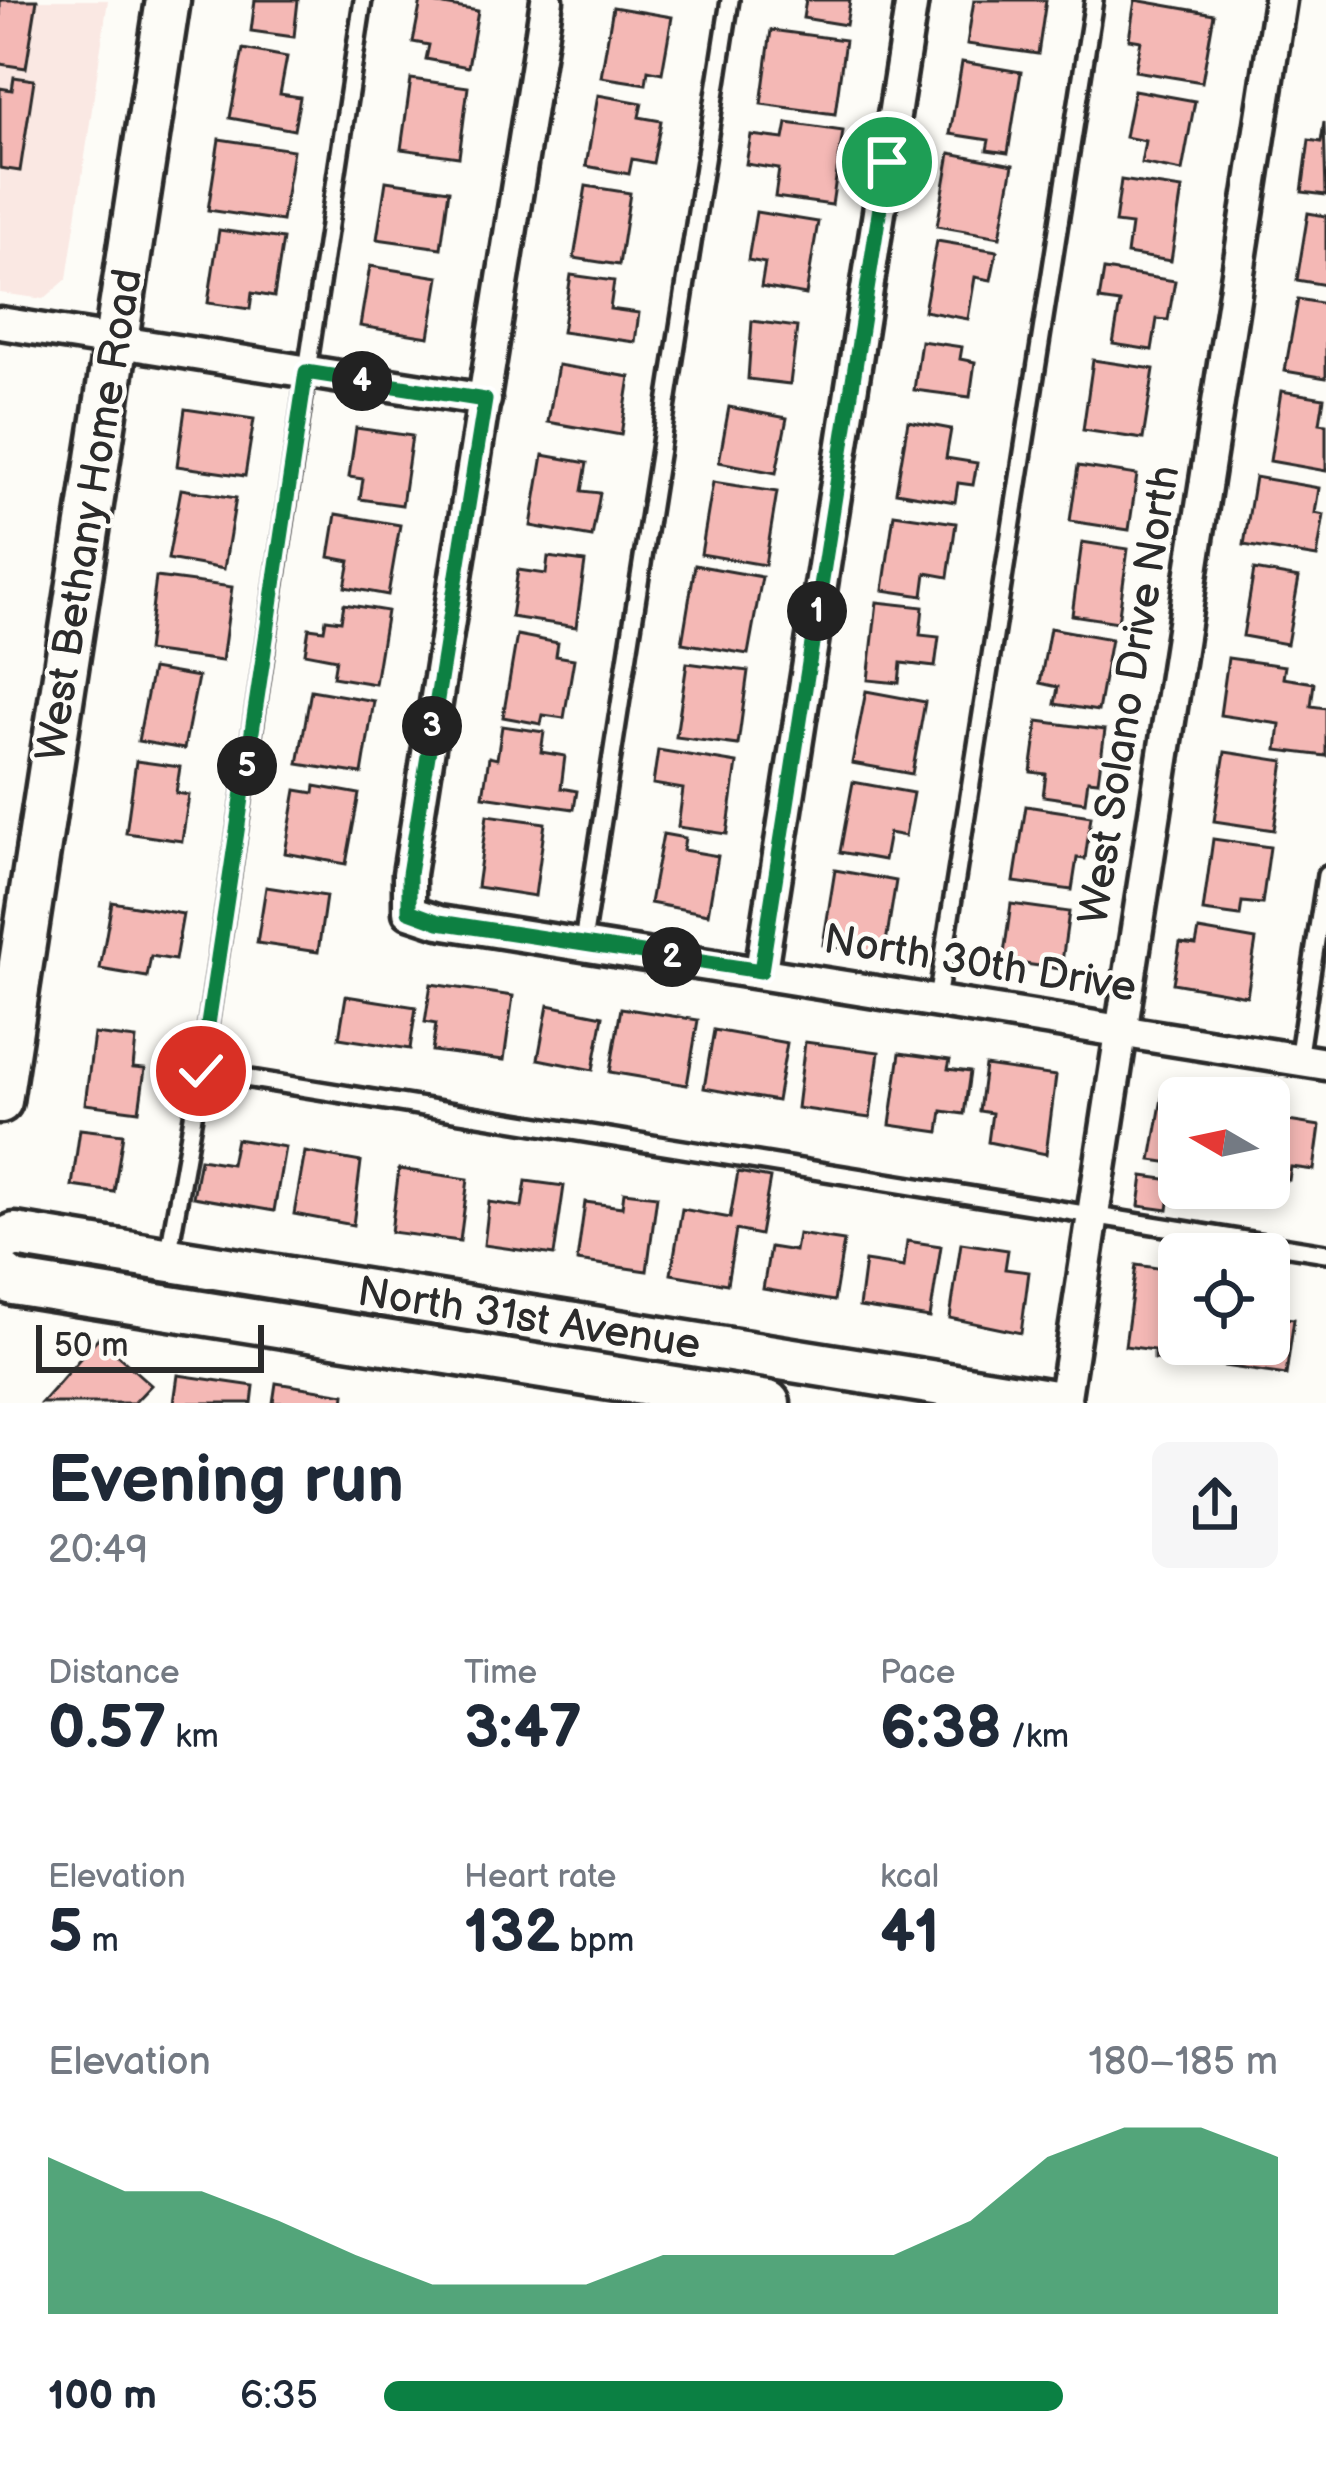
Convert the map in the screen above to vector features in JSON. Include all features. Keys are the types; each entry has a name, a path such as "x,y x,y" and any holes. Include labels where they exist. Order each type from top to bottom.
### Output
{"street":[{"name":"West Bethany Home Road","path":"0,1101 168,0"},
{"path":"0,323 485,400 547,0"},
{"path":"761,971 912,0"},
{"name":"West Solano Drive North","path":"1062,1403 1280,0"},
{"name":"North 30th Drive","path":"485,400 409,874 409,911 439,922 1312,1062"},
{"name":"North 31st Avenue","path":"0,1242 15,1235 1062,1403"},
{"name":"North 31st Avenue","path":"0,1273 14,1283 768,1403"},
{"path":"519,1363 526,1319"}],"lane":[{"path":"167,1260 201,1071 363,0"},
{"path":"583,943 730,0"},
{"path":"937,1000 1094,0"},
{"path":"1312,1062 1326,875"},
{"path":"201,1071 1326,1253"}],"shaded area":[{"path":"0,0 108,0 67,279 44,299 0,293"}],"building":[{"path":"0,0 37,0 26,68 0,64"},
{"path":"255,0 298,0 294,37 251,31"},
{"path":"806,0 850,0 846,25 803,18"},
{"path":"974,0 1046,0 1038,54 967,44"},
{"path":"1135,0 1214,14 1202,82 1135,71 1141,41 1129,39"},
{"path":"421,1 478,11 468,67 426,59 429,45 413,42"},
{"path":"613,7 672,17 662,73 648,70 646,84 601,77"},
{"path":"771,30 845,40 835,114 761,104"},
{"path":"243,49 287,57 280,94 300,97 294,130 230,118"},
{"path":"962,62 1021,72 1008,153 987,150 989,140 950,134"},
{"path":"14,77 34,80 20,171 0,168 0,88 12,90"},
{"path":"411,79 468,87 459,157 401,149"},
{"path":"1134,90 1195,101 1182,171 1141,163 1145,141 1125,137"},
{"path":"598,95 642,103 639,117 661,121 653,163 632,159 629,174 586,166"},
{"path":"1324,122 1326,195 1302,192 1309,140 1321,142"},
{"path":"787,123 843,131 832,205 775,197 779,169 746,164 751,135 784,139"},
{"path":"219,139 293,150 282,221 208,210"},
{"path":"950,153 1013,165 1000,237 937,226"},
{"path":"1121,180 1182,189 1171,261 1127,254 1131,225 1115,223"},
{"path":"386,181 449,190 441,248 377,239"},
{"path":"586,186 630,193 619,265 574,258"},
{"path":"756,212 818,222 806,295 761,287 765,263 748,260"},
{"path":"1308,213 1326,216 1326,285 1297,280"},
{"path":"219,230 283,239 274,297 252,293 250,309 208,303"},
{"path":"937,241 997,251 991,280 975,277 968,319 924,311"},
{"path":"370,266 439,277 429,337 360,326"},
{"path":"1104,270 1175,281 1168,320 1157,319 1152,350 1113,344 1120,303 1099,300"},
{"path":"571,275 614,281 610,309 639,313 635,342 562,332"},
{"path":"1298,299 1326,304 1326,378 1285,371"},
{"path":"752,321 797,327 790,384 748,379"},
{"path":"921,341 962,347 960,359 975,362 970,397 914,390"},
{"path":"1093,360 1154,369 1143,439 1083,430"},
{"path":"558,365 630,377 621,435 548,422"},
{"path":"1281,391 1324,398 1320,423 1326,424 1326,471 1270,461"},
{"path":"729,407 787,418 776,473 719,462"},
{"path":"185,409 254,419 245,476 177,466"},
{"path":"908,421 951,429 946,458 977,463 973,485 958,483 955,502 896,492"},
{"path":"356,428 412,436 402,505 360,499 363,479 349,477"},
{"path":"543,455 587,463 582,491 600,493 592,537 531,526"},
{"path":"1078,466 1137,475 1129,530 1070,521"},
{"path":"1255,477 1319,488 1315,513 1324,515 1317,557 1244,545"},
{"path":"713,482 777,492 765,565 701,554"},
{"path":"181,489 236,498 224,569 168,559"},
{"path":"336,514 400,525 388,595 345,587 350,561 329,557"},
{"path":"894,514 956,523 948,577 926,573 923,596 883,590"},
{"path":"1082,542 1128,549 1118,622 1072,615"},
{"path":"548,557 585,562 576,627 511,617 518,570 546,574"},
{"path":"695,565 762,577 748,654 682,643"},
{"path":"1254,570 1299,578 1287,644 1243,636"},
{"path":"156,577 232,587 222,661 147,651"},
{"path":"877,602 923,607 920,635 939,637 935,667 901,663 899,683 868,680"},
{"path":"344,604 387,611 375,684 333,677 336,659 305,653 309,628 324,630 326,619 341,621"},
{"path":"1050,628 1111,639 1098,711 1055,704 1058,687 1040,683"},
{"path":"517,635 558,643 556,656 574,659 564,718 543,715 541,724 503,717"},
{"path":"1228,658 1285,666 1283,678 1314,683 1311,706 1326,708 1326,756 1277,750 1280,724 1220,715"},
{"path":"687,663 748,671 738,745 676,737"},
{"path":"152,669 198,677 184,749 138,741"},
{"path":"311,690 374,701 362,774 298,764"},
{"path":"866,691 925,702 912,774 852,763"},
{"path":"1038,721 1105,730 1098,781 1088,780 1085,802 1043,796 1046,774 1031,772"},
{"path":"502,726 544,732 541,752 565,756 561,788 577,791 574,809 483,796 489,757 497,759"},
{"path":"658,750 737,763 727,834 678,827 683,789 653,784"},
{"path":"1225,752 1284,761 1274,830 1214,821"},
{"path":"136,761 180,767 176,793 189,795 182,841 126,833"},
{"path":"853,782 913,793 905,836 889,833 884,860 840,852"},
{"path":"315,786 359,794 346,864 285,853 296,790 314,793"},
{"path":"1026,806 1091,816 1085,859 1077,858 1072,890 1014,882"},
{"path":"487,815 545,823 535,896 477,887"},
{"path":"663,834 685,838 683,850 718,856 708,914 650,903"},
{"path":"1213,839 1270,847 1262,904 1242,902 1240,916 1203,911"},
{"path":"835,870 896,881 884,955 823,945"},
{"path":"266,887 326,896 318,952 257,943"},
{"path":"112,902 183,914 175,960 151,956 147,977 100,969"},
{"path":"1011,904 1069,912 1061,969 1003,961"},
{"path":"1199,930 1256,940 1247,996 1173,983 1180,943 1196,945"},
{"path":"431,984 513,996 504,1060 432,1051 436,1024 425,1022"},
{"path":"346,996 416,1007 410,1049 339,1038"},
{"path":"548,1005 603,1016 593,1070 538,1059"},
{"path":"621,1008 698,1020 687,1085 610,1072"},
{"path":"714,1030 787,1043 777,1101 704,1088"},
{"path":"94,1034 136,1039 133,1068 145,1069 139,1111 85,1104"},
{"path":"805,1042 879,1052 870,1118 797,1108"},
{"path":"900,1053 950,1060 948,1069 970,1072 964,1114 942,1111 939,1132 890,1125"},
{"path":"985,1066 1056,1076 1046,1154 988,1142 992,1113 979,1111"},
{"path":"1158,1121 1158,1161 1151,1160"},
{"path":"1290,1121 1320,1126 1314,1170 1291,1167 1290,1174"},
{"path":"80,1129 123,1134 114,1192 72,1186"},
{"path":"236,1139 285,1147 274,1211 193,1197 200,1159 231,1164"},
{"path":"305,1152 361,1162 353,1225 294,1214"},
{"path":"399,1169 468,1179 460,1241 391,1232"},
{"path":"738,1172 770,1178 760,1235 736,1230 727,1284 671,1274 682,1209 730,1218"},
{"path":"1143,1176 1158,1178 1158,1209 1139,1206"},
{"path":"526,1181 564,1186 554,1255 484,1245 489,1202 522,1207"},
{"path":"624,1192 657,1196 647,1271 577,1261 585,1202 622,1207"},
{"path":"798,1234 844,1241 834,1301 763,1289 770,1247 795,1251"},
{"path":"907,1241 941,1246 930,1318 859,1307 865,1261 904,1267"},
{"path":"961,1243 1008,1250 1005,1269 1029,1272 1021,1333 950,1318"},
{"path":"1136,1265 1158,1268 1158,1360 1154,1350 1125,1346"},
{"path":"98,1338 151,1385 134,1403 41,1403"},
{"path":"1216,1365 1287,1365 1286,1375"},
{"path":"178,1375 254,1386 252,1403 174,1403"},
{"path":"276,1383 345,1394 344,1403 273,1403"}],"route":[{"path":"201,1071 306,372 485,400 409,874 409,911 439,922 761,971 887,162"}]}
